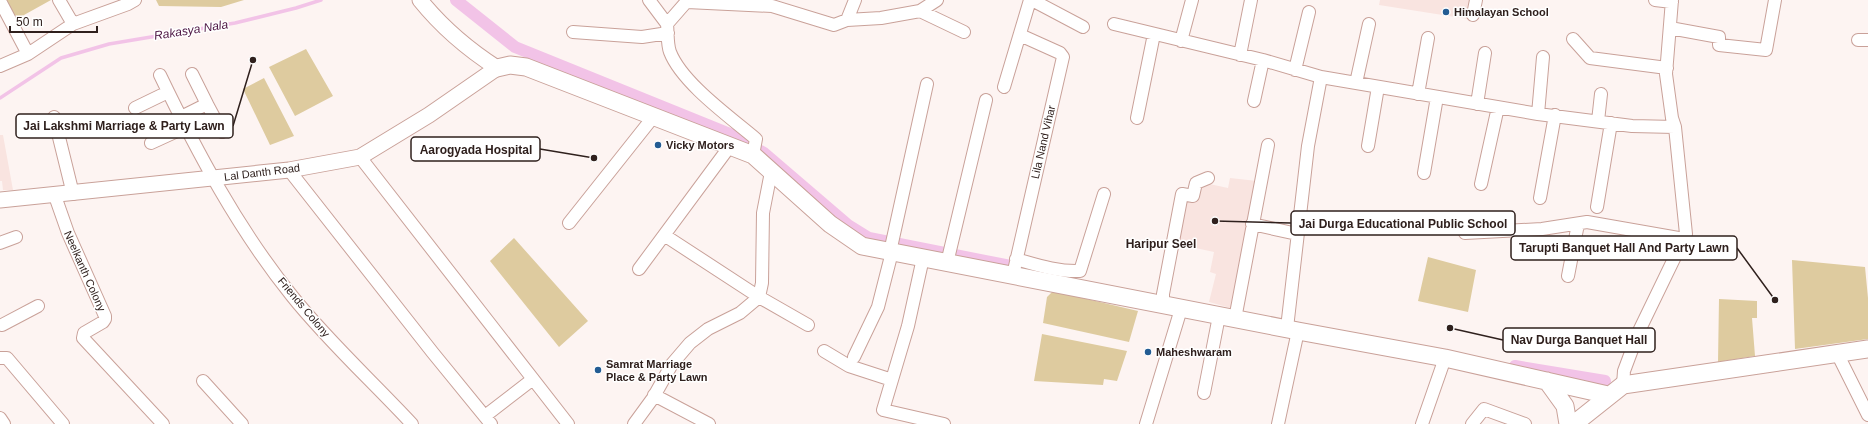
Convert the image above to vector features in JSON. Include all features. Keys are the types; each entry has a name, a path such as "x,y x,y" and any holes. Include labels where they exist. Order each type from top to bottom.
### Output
{"main road":[{"path":"497,68 510,65 526,67 730,146 754,150 771,172 830,224 854,242 862,246 891,247 923,258 948,257 1015,266 1163,299 1181,309 1231,314 1290,325 1608,395"},
{"path":"1574,424 1608,395 1623,385 1868,349"},
{"path":"1547,381 1566,406 1568,424"}],"street":[{"path":"59,0 74,24"},
{"path":"0,66 28,54 74,24 135,0"},
{"path":"420,0 432,14 482,58 497,68"},
{"path":"649,0 668,29 670,51 684,74 704,94 756,139 754,150"},
{"path":"846,20 855,0"},
{"path":"573,32 642,37 668,29 688,1 772,6 834,25 846,20 881,18 920,11 938,0"},
{"path":"1004,87 1031,0 1082,27"},
{"path":"1181,41 1192,0"},
{"path":"1240,55 1251,0"},
{"path":"1473,15 1476,0"},
{"path":"1623,385 1624,371 1639,332 1686,234 1675,127 1672,118 1667,68 1672,1 1655,0"},
{"path":"1670,28 1719,36 1719,45 1766,50 1775,0"},
{"path":"0,1 28,54"},
{"path":"920,11 964,32"},
{"path":"1295,70 1309,12"},
{"path":"1114,24 1263,60 1321,77 1356,84 1538,114 1611,123 1675,127"},
{"path":"1356,84 1369,24"},
{"path":"1137,118 1154,34"},
{"name":"Lila Nand Vihar","path":"1015,266 1063,57 1060,53 1020,35"},
{"path":"1418,94 1428,38"},
{"path":"1573,39 1590,58 1667,68"},
{"path":"1477,104 1485,53"},
{"path":"1538,114 1543,57"},
{"path":"1254,101 1263,60"},
{"name":"Lal Danth Road","path":"0,200 55,196 289,170 360,157 429,115 497,68"},
{"path":"192,74 222,132"},
{"name":"Friends Colony","path":"160,75 213,178 247,234 292,296 412,424"},
{"path":"1278,424 1290,325 1297,234 1308,146 1321,77"},
{"path":"854,357 878,307 927,84"},
{"path":"1368,146 1378,87"},
{"path":"135,108 168,92"},
{"path":"1598,121 1601,94"},
{"path":"1424,173 1437,98"},
{"path":"948,257 986,100"},
{"path":"151,144 184,122 207,104"},
{"path":"1481,184 1498,107"},
{"path":"1540,198 1555,115"},
{"path":"569,223 654,116"},
{"path":"54,117 73,194"},
{"path":"1597,207 1611,123"},
{"path":"639,269 730,146"},
{"path":"1204,393 1231,314 1268,146"},
{"path":"360,157 568,424"},
{"path":"289,170 432,353 488,420 533,379"},
{"path":"634,424 654,395 672,364 690,343 708,329 740,313 759,297 762,283 763,213 771,172"},
{"path":"1163,299 1182,194 1193,196 1196,183 1208,178"},
{"path":"1015,266 1080,271 1104,194"},
{"name":"Neelkanth Colony","path":"55,196 68,233 105,316 103,322 84,333 83,338 162,424"},
{"path":"1465,233 1542,229 1587,222 1684,239"},
{"path":"1252,224 1297,234"},
{"path":"1568,276 1578,224"},
{"path":"664,235 759,297 808,325"},
{"path":"0,243 16,237"},
{"path":"923,258 908,326 883,410 944,424"},
{"path":"1,324 38,306"},
{"path":"1146,424 1181,309"},
{"path":"824,351 849,366 892,380"},
{"path":"1837,353 1868,416"},
{"path":"0,358 7,358 63,424"},
{"path":"1422,424 1445,358"},
{"path":"203,381 242,424"},
{"path":"654,395 709,424"},
{"path":"1472,424 1484,409 1526,424"},
{"path":"0,418 4,424"}],"shaded area":[{"path":"4,0 51,0 15,20"},
{"path":"156,0 244,0 221,7 159,6"},
{"name":"Himalayan School","path":"1380,0 1470,0 1468,19 1379,5"},
{"path":"306,49 333,96 295,116 269,67"},
{"path":"264,78 294,136 270,145 243,89"},
{"path":"0,135 3,135 13,190 3,190 2,181 0,181"},
{"path":"1230,178 1257,181 1234,309 1209,302 1216,274 1210,272 1214,252 1177,244 1185,196 1200,182 1228,188"},
{"path":"514,238 588,321 559,347 490,261"},
{"path":"1428,257 1476,270 1468,312 1418,301"},
{"path":"1792,260 1865,267 1868,298 1868,339 1795,349"},
{"path":"1053,291 1138,311 1129,342 1043,323 1047,297"},
{"path":"1719,299 1757,301 1757,318 1752,318 1755,356 1718,362"},
{"path":"1042,334 1127,351 1117,381 1104,379 1103,385 1034,381"}],"waterway":[{"name":"Rakasya Nala","path":"0,98 61,58 109,44 235,23 296,8 321,0"},
{"path":"456,0 515,47 730,134 764,153 848,225 869,238 1046,273"},
{"path":"1515,366 1605,381"}],"place":[{"name":"Himalayan School","path":"1446,12"},
{"name":"Jai Lakshmi Marriage & Party Lawn","path":"253,60"},
{"name":"Vicky Motors","path":"658,145"},
{"name":"Aarogyada Hospital","path":"594,158"},
{"name":"Jai Durga Educational Public School","path":"1215,221"},
{"name":"Tarupti Banquet Hall And Party Lawn","path":"1775,300"},
{"name":"Nav Durga Banquet Hall","path":"1450,328"},
{"name":"Maheshwaram","path":"1148,352"},
{"name":"Samrat Marriage Place & Party Lawn","path":"598,370"}],"district":[{"name":"Haripur Seel","path":"1161,244"}]}
